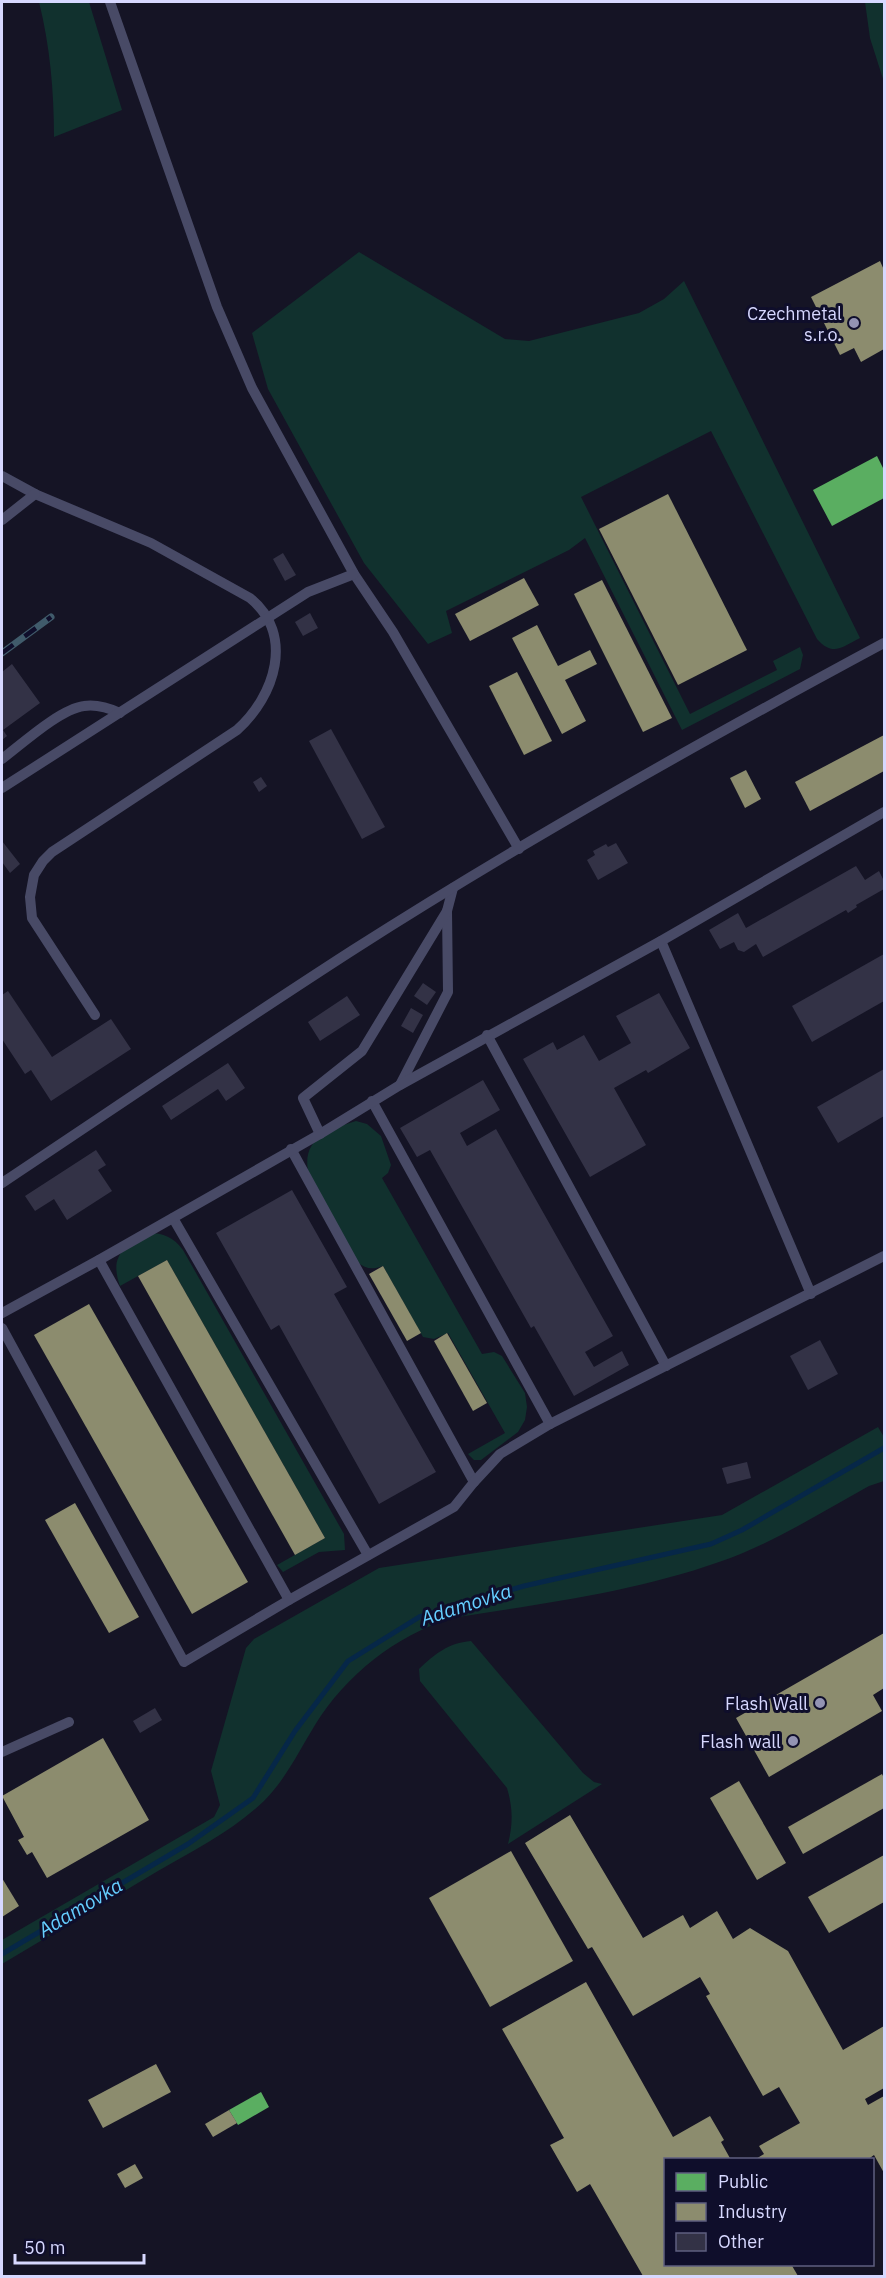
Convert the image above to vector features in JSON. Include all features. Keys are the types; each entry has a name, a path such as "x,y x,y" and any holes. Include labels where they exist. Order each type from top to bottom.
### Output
{"lane":[{"path":"110,2 209,286 252,388 354,574 393,632 519,849"},
{"path":"2,476 35,494 151,543 250,598 260,605 273,630 275,659 271,681 255,713 237,730 52,852 42,861 34,875 30,897 32,918 95,1015"},
{"path":"2,519 35,494"},
{"path":"2,788 308,592 354,574"},
{"path":"2,1183 354,950 453,888 741,721 885,643"},
{"path":"2,759 70,710 86,705 120,713"},
{"path":"2,1313 320,1134 372,1101 487,1035 661,941 885,812"},
{"path":"399,1085 448,992 447,911 453,888"},
{"path":"320,1134 303,1098 362,1051 447,911"},
{"path":"661,941 811,1293"},
{"path":"487,1035 666,1366"},
{"path":"372,1101 550,1424"},
{"path":"291,1149 474,1482"},
{"path":"173,1218 368,1555"},
{"path":"2,1328 184,1662 454,1507 500,1454 550,1424 885,1256"},
{"path":"99,1260 289,1600"},
{"path":"2,1752 69,1722"}],"green space":[{"path":"39,2 89,2 122,110 54,137 51,69"},
{"path":"865,2 884,2 884,82 870,38"},
{"path":"359,252 505,339 529,341 639,313 664,299 684,281 860,638 838,649 828,648 817,639 711,431 581,497 690,714 777,670 773,661 800,647 803,655 800,669 682,730 585,538 569,550 446,611 452,633 428,644 364,563 268,389 252,333"},
{"path":"356,1121 367,1124 381,1136 391,1165 388,1173 382,1178 482,1354 494,1352 502,1356 525,1393 527,1407 525,1420 518,1432 481,1460 474,1460 468,1454 505,1433 448,1333 434,1339 423,1337 383,1266 369,1268 357,1262 309,1176 307,1163 312,1145 318,1138 335,1128"},
{"path":"148,1233 168,1237 183,1250 344,1534 345,1550 319,1552 283,1572 277,1565 325,1538 167,1260 120,1286 116,1267 121,1253"},
{"path":"878,1427 884,1437 884,1481 869,1486 796,1527 739,1555 687,1572 621,1589 452,1618 411,1635 374,1660 341,1690 315,1725 279,1784 264,1801 240,1821 214,1839 2,1964 2,1940 214,1817 220,1805 211,1771 246,1648 254,1639 379,1568 722,1515"},
{"path":"471,1641 583,1773 594,1782 602,1784 508,1844 512,1816 507,1788 420,1681 419,1669 442,1650"}],"building: Public":[{"path":"877,456 884,470 884,498 832,526 813,490"},
{"path":"261,2092 269,2107 238,2125 229,2110"}],"building: Industry":[{"name":"Czechmetal s.r.o.","path":"880,261 884,270 884,349 861,362 854,348 840,355 811,297"},
{"path":"668,494 747,650 678,685 599,529"},
{"path":"524,578 539,605 470,641 455,614"},
{"path":"602,580 672,718 643,732 574,594"},
{"path":"537,625 558,666 590,650 597,664 565,680 586,721 562,734 512,638"},
{"path":"517,672 552,741 524,755 489,686"},
{"path":"884,735 884,771 810,811 795,782"},
{"path":"746,770 761,799 745,808 730,778"},
{"path":"167,1260 325,1538 295,1555 138,1276"},
{"path":"383,1266 421,1333 407,1341 369,1274"},
{"path":"89,1304 248,1582 192,1614 34,1335"},
{"path":"447,1333 487,1403 473,1411 434,1341"},
{"path":"75,1503 139,1617 109,1633 45,1520"},
{"name":"Flash Wall","path":"884,1633 884,1688 873,1695 882,1711 769,1777 736,1718"},
{"path":"103,1738 149,1820 47,1878 32,1852 27,1855 18,1840 24,1837 2,1796"},
{"path":"882,1774 884,1808 803,1854 788,1827"},
{"path":"739,1781 786,1863 757,1880 710,1798"},
{"path":"570,1815 643,1938 683,1915 690,1928 717,1911 733,1939 750,1928 788,1951 843,2050 884,2026 884,2088 865,2099 868,2105 884,2096 884,2173 874,2155 870,2158 757,2158 764,2154 759,2146 800,2123 779,2087 763,2096 706,1996 710,1994 700,1977 633,2016 592,1947 588,1949 525,1843"},
{"path":"511,1851 573,1961 490,2007 429,1898"},
{"path":"884,1855 884,1902 829,1933 808,1897"},
{"path":"2,1878 19,1906 2,1917"},
{"path":"586,1982 673,2137 710,2116 724,2140 721,2142 730,2158 664,2158 664,2266 792,2266 798,2276 643,2276 590,2184 577,2192 550,2145 564,2138 502,2029"},
{"path":"156,2064 171,2092 103,2128 88,2100"},
{"path":"229,2110 237,2123 213,2137 205,2124"},
{"path":"135,2164 143,2178 125,2188 117,2174"}],"building: Other":[{"path":"283,553 296,575 285,581 273,559"},
{"path":"310,613 318,628 303,636 295,622"},
{"path":"12,664 40,703 3,730 7,736 2,740 2,672"},
{"path":"331,729 385,827 362,839 309,741"},
{"path":"261,777 267,786 259,792 253,782"},
{"path":"2,841 20,864 10,873 2,862"},
{"path":"616,843 628,863 598,880 587,860 595,855 593,851 606,844 608,847"},
{"path":"856,866 865,880 879,871 884,881 884,889 856,905 857,907 848,913 846,910 763,957 756,944 744,952 738,950 734,942 720,949 709,930 738,913 746,928"},
{"path":"884,954 884,1001 812,1042 792,1006"},
{"path":"423,983 436,992 427,1005 414,996"},
{"path":"8,991 52,1057 111,1019 131,1049 51,1101 31,1070 25,1074 2,1039 2,995"},
{"path":"659,993 690,1048 648,1073 646,1070 614,1088 646,1145 590,1177 523,1059 553,1042 557,1050 584,1035 599,1061 631,1043 616,1016"},
{"path":"347,996 360,1015 320,1041 308,1022"},
{"path":"411,1008 423,1015 413,1033 401,1026"},
{"path":"228,1063 245,1088 226,1101 218,1089 171,1120 162,1106"},
{"path":"884,1069 884,1116 838,1143 817,1107"},
{"path":"483,1080 500,1110 460,1133 467,1146 496,1129 613,1336 585,1352 594,1367 622,1351 629,1365 574,1396 534,1326 531,1328 430,1150 417,1157 400,1128"},
{"path":"96,1150 106,1165 98,1170 112,1191 67,1220 54,1199 35,1211 25,1196"},
{"path":"292,1190 347,1287 334,1294 436,1472 379,1504 279,1325 271,1330 216,1233"},
{"path":"820,1340 838,1374 808,1390 790,1356"},
{"path":"747,1462 751,1478 727,1484 722,1468"},
{"path":"155,1708 162,1720 140,1733 133,1721"}],"waterway":[{"name":"Adamovka","path":"2,1954 188,1844 253,1798 295,1731 348,1661 419,1617 524,1586 711,1544 742,1530 884,1448"}],"railway":[{"path":"2,653 51,617"}],"place":[{"name":"Czechmetal s.r.o.","path":"854,323"},
{"name":"Flash Wall","path":"820,1703"},
{"name":"Flash wall","path":"793,1741"}]}
